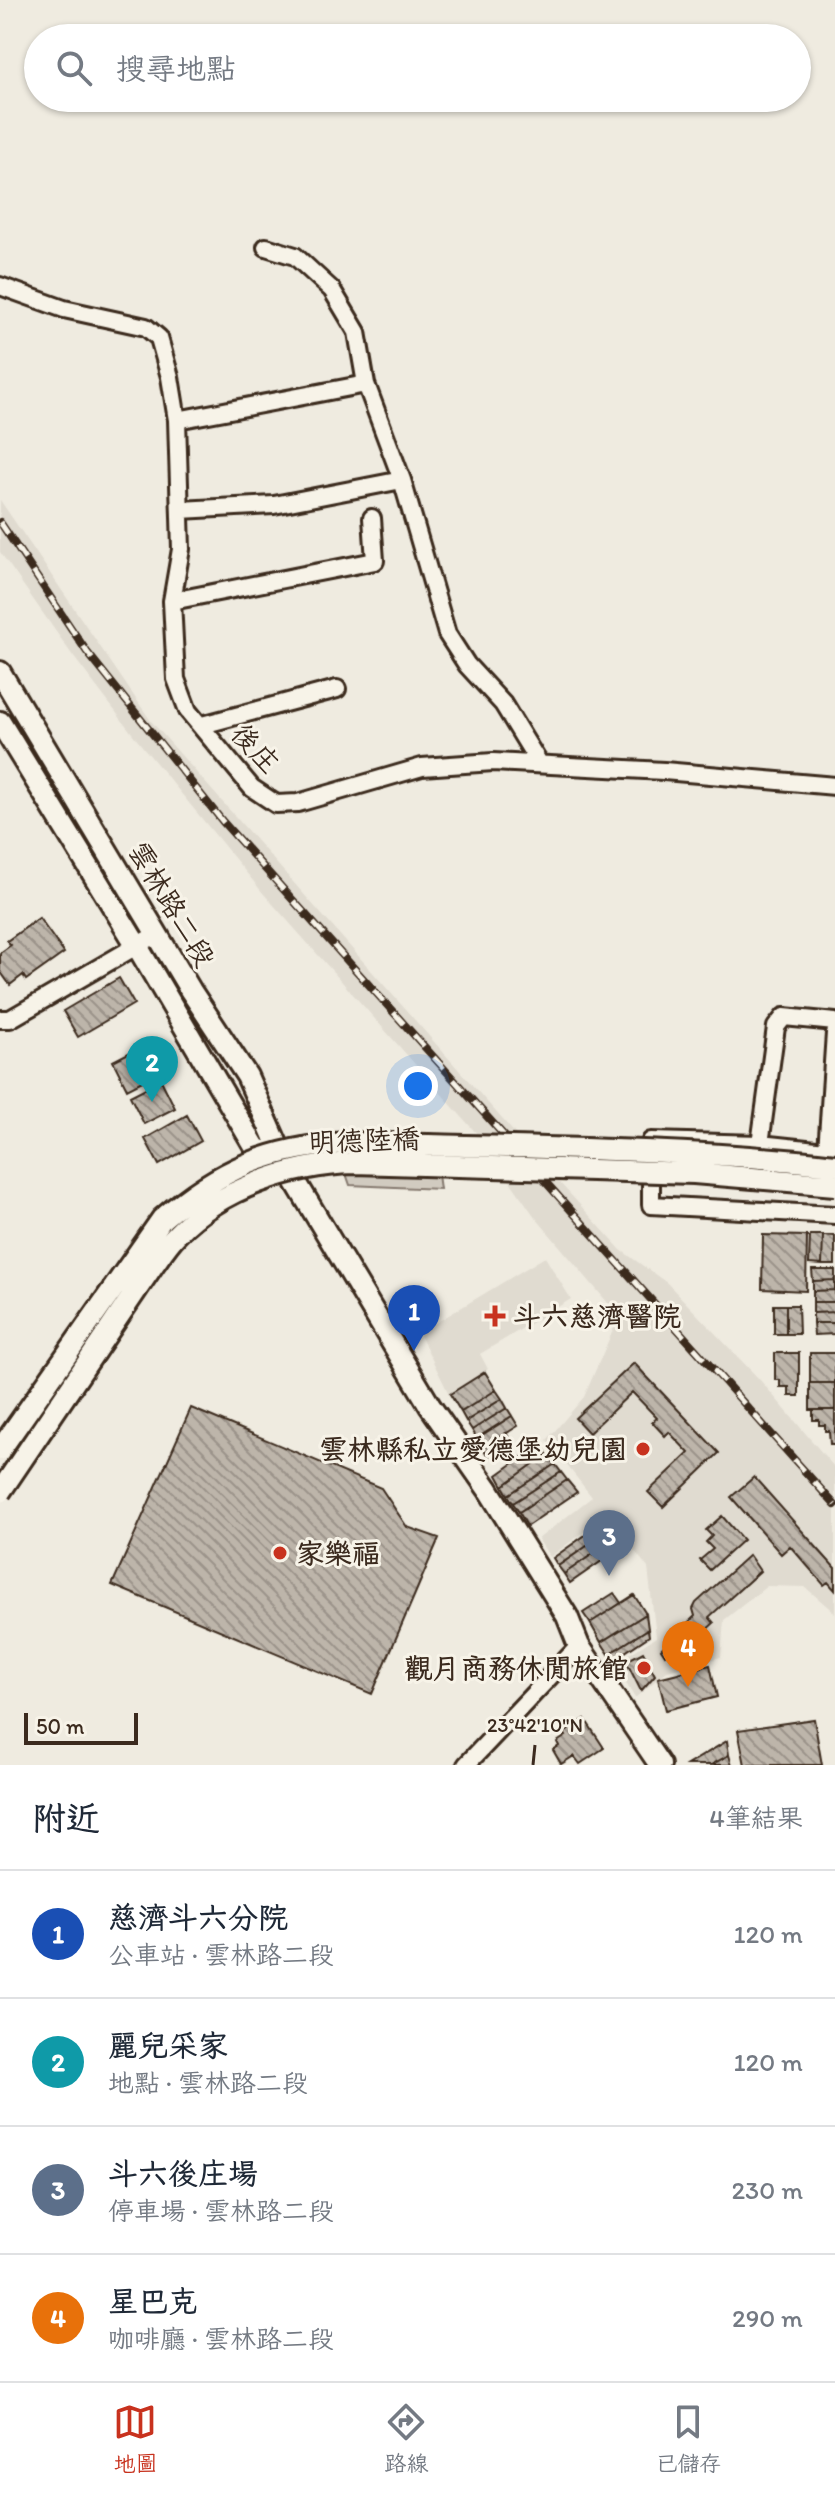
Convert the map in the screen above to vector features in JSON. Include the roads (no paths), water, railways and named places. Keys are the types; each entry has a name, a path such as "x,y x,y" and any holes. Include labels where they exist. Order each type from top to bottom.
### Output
{"main road":[{"name":"雲林路二段","path":"0,672 191,991 247,1076 288,1169 430,1406 488,1489 567,1616 579,1646 660,1765"},
{"name":"雲林路二段","path":"0,722 255,1147 288,1169"},
{"name":"明德陸橋","path":"0,1450 162,1219 199,1189 255,1159 316,1145 348,1143 543,1147 768,1158 832,1156"},
{"name":"明德陸橋","path":"0,1492 177,1234 214,1204 270,1178 324,1164 354,1163 694,1173 835,1185"}],"street":[{"path":"266,247 295,256 332,290 357,332 366,384 402,480 447,634 467,665 503,704 539,763"},
{"name":"後庄","path":"0,286 64,309 146,327 159,338 177,420 181,549 172,601 176,679 188,711 252,788 276,804 298,803 422,767 493,762 664,771 835,786"},
{"path":"177,420 366,384"},
{"path":"180,510 274,505 402,480"},
{"path":"172,601 375,561 372,518"},
{"path":"202,725 337,689"},
{"path":"0,1004 5,1019 157,934"},
{"path":"760,1144 776,1027 784,1017 835,1022"},
{"path":"835,1033 832,1156 760,1144 651,1141 651,1205 835,1215"},
{"path":"468,1764 579,1646"}],"railway":[{"path":"0,522 87,652 223,822 835,1505"}],"place":[{"name":"麗兒采家","path":"152,1102"},
{"name":"斗六慈濟醫院","path":"495,1316"},
{"name":"慈濟斗六分院","path":"414,1351"},
{"name":"雲林縣私立愛德堡幼兒園","path":"643,1449"},
{"name":"家樂福","path":"280,1553"},
{"name":"斗六後庄場","path":"609,1576"},
{"name":"觀月商務休閒旅館","path":"644,1668"},
{"name":"星巴克","path":"688,1687"}]}
